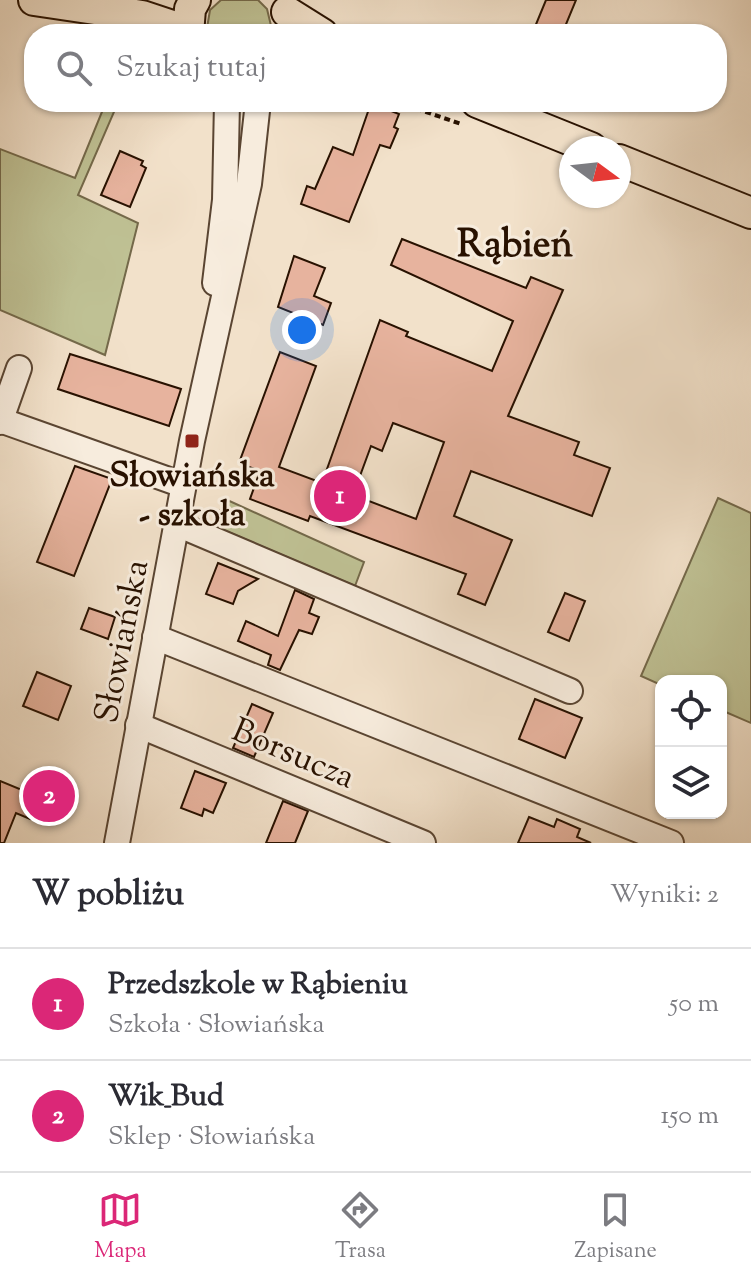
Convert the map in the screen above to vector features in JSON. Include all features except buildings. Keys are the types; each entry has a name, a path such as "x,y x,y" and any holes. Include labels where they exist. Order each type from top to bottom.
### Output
{"main road":[{"path":"34,0 142,16 165,24"},
{"path":"190,24 195,0"},
{"path":"502,112 561,136"},
{"path":"631,165 751,213"}],"street":[{"name":"Słowiańska","path":"209,358 225,200 227,112"},
{"name":"Słowiańska","path":"117,843 183,485 209,358 240,234 257,112"},
{"path":"19,368 0,421 183,485"},
{"path":"177,524 570,691"},
{"path":"155,637 671,843"},
{"name":"Borsucza","path":"138,725 423,843"}],"green space":[{"path":"221,0 258,0 267,9 271,24 208,24 210,10"},
{"path":"102,112 114,112 78,195 138,223 105,355 0,310 0,149 75,178"},
{"path":"718,498 751,513 751,723 727,713 727,675 655,675 655,682 641,676"},
{"path":"225,499 364,562 355,586 214,526"}],"place":[{"name":"Słowiańska - szkoła","path":"192,441"},
{"name":"Przedszkole w Rąbieniu","path":"340,496"},
{"name":"Wik_Bud","path":"49,796"}],"district":[{"name":"Rąbień","path":"515,243"}]}
